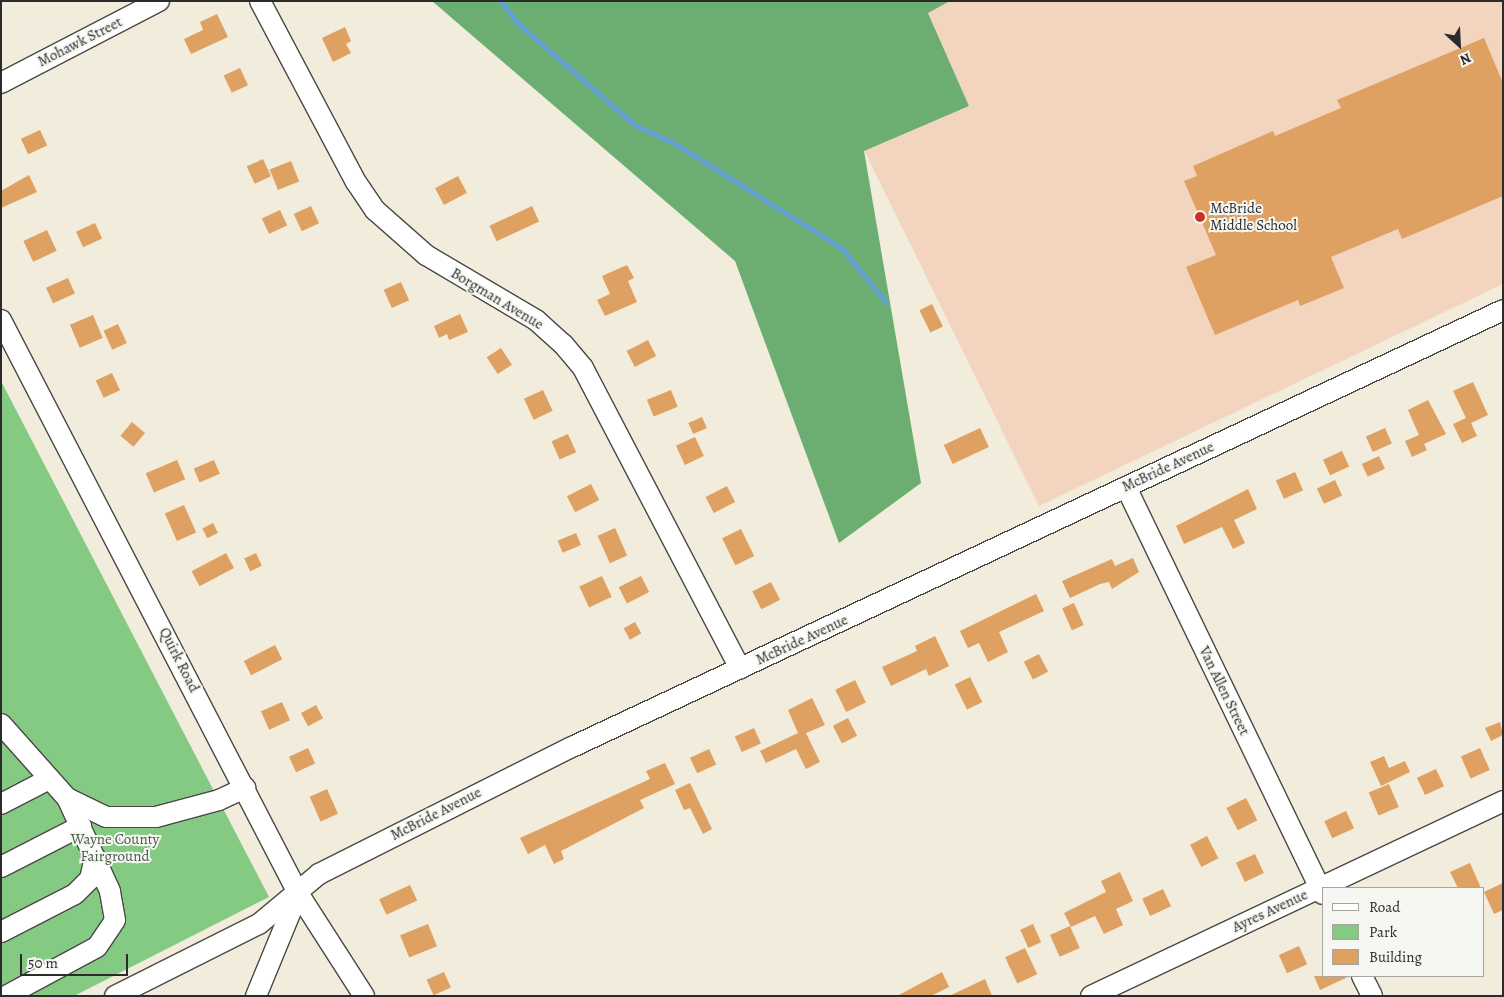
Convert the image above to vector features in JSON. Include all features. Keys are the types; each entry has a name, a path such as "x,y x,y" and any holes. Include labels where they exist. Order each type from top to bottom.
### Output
{"street":[{"name":"Mohawk Street","path":"1,83 159,1"},
{"name":"Borgman Avenue","path":"260,1 356,182 375,210 426,255 536,320 563,344 583,368 740,668"},
{"name":"McBride Avenue","path":"115,996 258,924 319,874 451,806 740,668 1503,310"},
{"name":"Quirk Road","path":"1,320 298,893 364,996"},
{"name":"Van Allen Street","path":"1126,487 1321,891"},
{"path":"1,724 67,798 115,904 115,920 107,936 97,947 6,996"},
{"path":"1,804 49,779"},
{"path":"67,798 106,817 141,819 219,800 245,788"},
{"name":"Ayres Avenue","path":"1329,887 1503,801"},
{"path":"1,867 81,826"},
{"path":"1,932 75,894 90,879 95,858"},
{"name":"Ayres Avenue","path":"1091,996 1321,891"},
{"path":"256,996 298,893"},
{"path":"1362,977 1372,996"}],"shaded area":[{"name":"McBride Middle School","path":"950,1 1503,1 1503,284 1039,506 864,150 969,106 928,12"}],"green space":[{"path":"432,1 950,1 928,13 969,106 864,151 921,483 839,543 735,261"},
{"name":"Wayne County Fairground","path":"1,381 269,897 74,996 1,996"}],"building":[{"path":"217,14 228,37 191,54 184,39 203,30 200,22"},
{"path":"345,27 351,41 346,44 351,53 333,62 322,38"},
{"path":"1484,38 1503,83 1503,196 1402,239 1398,229 1331,257 1344,288 1300,306 1298,300 1215,335 1186,267 1216,255 1184,181 1197,176 1193,166 1273,131 1275,136 1341,108 1337,100"},
{"path":"240,68 248,85 232,93 224,76"},
{"path":"40,130 47,145 28,154 21,139"},
{"path":"263,159 271,176 255,184 247,167"},
{"path":"291,161 299,181 278,190 270,170"},
{"path":"29,175 37,192 1,208 1,191"},
{"path":"458,176 467,193 444,205 435,188"},
{"path":"311,206 319,223 302,231 294,214"},
{"path":"532,206 539,221 497,241 489,226"},
{"path":"280,210 287,225 269,234 262,218"},
{"path":"95,223 102,238 83,247 76,232"},
{"path":"47,230 57,251 33,262 23,241"},
{"path":"627,265 634,278 628,281 637,302 605,316 597,300 610,294 602,276"},
{"path":"68,278 75,294 53,303 46,288"},
{"path":"401,282 409,300 392,308 384,290"},
{"path":"932,304 943,326 930,333 919,310"},
{"path":"460,314 468,332 449,340 447,334 439,338 434,326"},
{"path":"93,315 103,338 80,348 70,325"},
{"path":"118,324 127,343 112,350 103,331"},
{"path":"648,340 656,356 635,367 627,351"},
{"path":"501,348 512,365 498,374 487,357"},
{"path":"112,373 120,390 104,398 96,381"},
{"path":"1473,382 1488,415 1471,423 1477,436 1462,443 1453,424 1466,418 1453,391"},
{"path":"543,390 553,411 534,420 524,399"},
{"path":"671,390 678,407 654,416 647,400"},
{"path":"1428,400 1446,434 1424,444 1427,450 1412,457 1405,441 1419,435 1408,410"},
{"path":"702,417 707,428 693,434 688,423"},
{"path":"132,422 145,433 133,447 120,436"},
{"path":"980,428 989,447 953,464 944,445"},
{"path":"1385,428 1392,444 1373,452 1366,437"},
{"path":"568,434 576,452 560,460 552,441"},
{"path":"695,437 704,456 685,465 676,446"},
{"path":"1342,451 1349,466 1330,475 1323,460"},
{"path":"1379,456 1385,469 1368,477 1362,464"},
{"path":"177,460 185,479 154,493 146,473"},
{"path":"214,460 220,474 200,482 194,469"},
{"path":"1295,472 1303,490 1284,499 1276,481"},
{"path":"1335,480 1342,495 1324,504 1317,488"},
{"path":"591,484 599,500 575,512 567,496"},
{"path":"727,486 735,502 714,513 706,497"},
{"path":"1248,489 1257,509 1234,520 1245,543 1233,549 1222,527 1184,544 1176,526"},
{"path":"184,505 196,532 177,541 165,514"},
{"path":"213,523 218,533 207,538 202,528"},
{"path":"615,528 627,555 610,563 598,536"},
{"path":"741,529 754,556 735,565 722,538"},
{"path":"576,533 581,545 563,553 558,541"},
{"path":"226,553 234,568 200,586 192,571"},
{"path":"256,553 262,566 250,571 244,558"},
{"path":"1133,558 1139,572 1112,589 1109,582 1100,584 1070,598 1062,581 1112,559 1115,566"},
{"path":"602,576 612,597 589,607 579,587"},
{"path":"641,576 649,592 627,603 619,587"},
{"path":"771,582 780,600 761,609 752,592"},
{"path":"1036,594 1044,611 999,632 1008,652 988,662 979,643 968,648 960,631"},
{"path":"1074,603 1084,625 1072,630 1062,608"},
{"path":"635,622 641,633 630,640 624,628"},
{"path":"935,636 949,666 929,676 926,669 891,686 882,667 917,651 915,646"},
{"path":"275,645 282,659 251,675 244,661"},
{"path":"1039,654 1048,672 1033,680 1024,662"},
{"path":"970,677 982,702 967,710 955,684"},
{"path":"855,680 866,702 846,712 835,690"},
{"path":"812,698 825,725 806,733 820,762 806,769 796,749 766,763 760,751 798,733 788,710"},
{"path":"282,702 290,720 269,730 261,711"},
{"path":"316,705 323,718 308,726 301,713"},
{"path":"848,718 857,736 842,744 833,726"},
{"path":"1500,722 1503,735 1491,741 1485,728"},
{"path":"754,728 761,744 742,752 735,737"},
{"path":"308,748 315,763 296,772 289,757"},
{"path":"1480,748 1490,770 1471,778 1461,757"},
{"path":"709,749 716,764 697,773 690,758"},
{"path":"1384,756 1389,768 1405,761 1410,772 1381,786 1370,762"},
{"path":"665,763 675,784 640,800 644,808 561,851 564,859 554,864 545,845 528,854 520,838 650,779 646,771"},
{"path":"1436,769 1444,786 1425,795 1417,778"},
{"path":"690,783 712,829 703,834 690,808 684,810 675,790"},
{"path":"1389,784 1399,807 1379,816 1369,793"},
{"path":"327,789 338,814 321,821 310,797"},
{"path":"1246,798 1257,820 1238,830 1226,808"},
{"path":"1346,811 1354,828 1332,838 1324,821"},
{"path":"1207,836 1218,858 1201,867 1190,845"},
{"path":"1255,854 1264,873 1245,882 1236,863"},
{"path":"1470,863 1481,887 1458,887 1450,872"},
{"path":"1120,872 1133,901 1116,909 1123,925 1104,934 1095,916 1071,927 1064,913 1106,892 1101,881"},
{"path":"1503,883 1503,910 1494,914 1484,892"},
{"path":"410,885 417,900 386,915 379,899"},
{"path":"1163,889 1171,906 1150,916 1142,899"},
{"path":"428,924 437,946 409,957 400,935"},
{"path":"1033,924 1041,942 1028,948 1020,930"},
{"path":"1070,926 1080,948 1060,957 1050,935"},
{"path":"1299,946 1307,964 1287,973 1279,955"},
{"path":"1025,948 1037,974 1017,984 1005,957"},
{"path":"444,972 451,988 434,995 427,980"},
{"path":"942,972 949,987 931,996 897,996"},
{"path":"1314,976 1348,977 1320,990"},
{"path":"985,979 992,996 949,996"}],"waterway":[{"path":"501,1 519,24 635,125 676,144 842,248 886,302"}],"place":[{"name":"McBride Middle School","path":"1200,217"}]}
